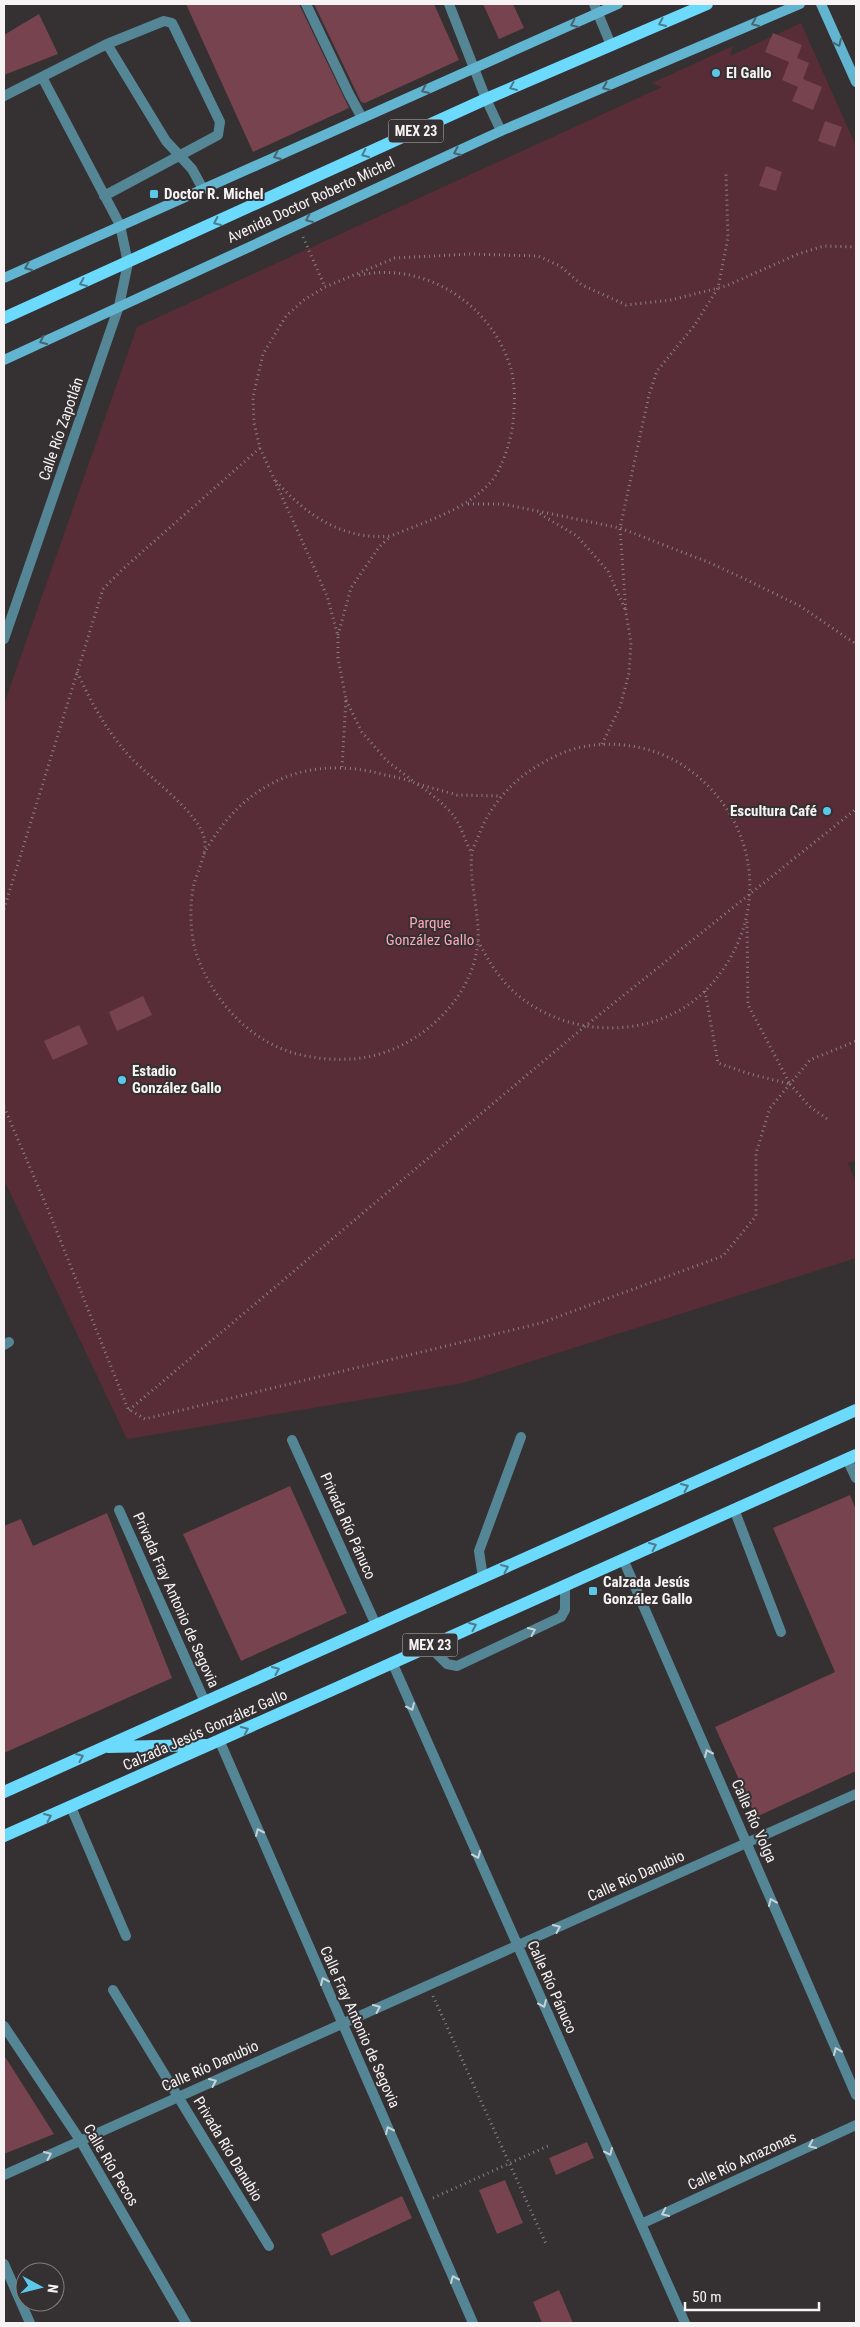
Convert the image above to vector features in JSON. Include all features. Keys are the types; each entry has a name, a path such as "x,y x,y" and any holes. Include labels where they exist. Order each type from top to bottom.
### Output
{"main road":[{"path":"4,278 474,68 596,8 618,4"},
{"name":"Avenida Doctor Roberto Michel","path":"4,318 128,264 486,99 611,45 692,7 707,4"},
{"name":"Avenida Doctor Roberto Michel","path":"4,360 501,132 800,4"},
{"path":"821,4 856,82"},
{"name":"Calzada Jesús González Gallo","path":"4,1792 856,1410"},
{"name":"Calzada Jesús González Gallo","path":"4,1836 216,1743 392,1662 852,1457"},
{"path":"103,1747 216,1743"}],"street":[{"path":"306,4 362,118"},
{"path":"449,4 501,132"},
{"path":"596,8 611,45"},
{"path":"4,96 107,44 159,22 172,23 220,122 218,135 104,196"},
{"path":"107,44 166,142 192,169 203,188"},
{"name":"Calle Río Zapotlán","path":"4,639 119,306 128,264 120,225 42,77"},
{"path":"483,1578 479,1551 521,1437"},
{"name":"Privada Río Pánuco","path":"292,1440 376,1625"},
{"path":"852,1457 856,1478"},
{"path":"734,1509 781,1632"},
{"name":"Privada Fray Antonio de Segovia","path":"119,1510 205,1702"},
{"name":"Calle Río Volga","path":"623,1559 856,2096"},
{"path":"429,1646 447,1664 457,1666 561,1617 564,1610 565,1585"},
{"name":"Calle Río Pánuco","path":"392,1662 685,2323"},
{"name":"Calle Fray Antonio de Segovia","path":"216,1743 473,2323"},
{"name":"Calle Río Danubio","path":"4,2175 856,1794"},
{"path":"71,1807 126,1936"},
{"name":"Privada Río Danubio","path":"112,1990 269,2246"},
{"name":"Calle Río Pecos","path":"4,2026 80,2140 186,2323"},
{"name":"Calle Río Amazonas","path":"641,2224 856,2124"},
{"path":"4,2264 30,2323"}],"path":[{"path":"602,744 620,707 629,673 631,643 626,613 620,528 649,395 657,371 694,326 718,288 728,238 726,174"},
{"path":"297,224 325,287"},
{"path":"338,636 327,596 260,448 254,423 253,397 263,354 286,316 304,300 325,287 395,258 471,254 538,256 560,266 582,285 626,305 671,300 718,288 798,254 824,246 856,248"},
{"path":"276,481 296,503 319,520 348,532 378,537 391,536 467,504 492,481 511,440 516,396 508,360 488,323 471,305 452,291 424,278 394,273 358,275 325,287"},
{"path":"4,909 103,589 124,568 260,448"},
{"path":"467,504 503,504 538,513 620,528 708,562 765,588 800,606 856,644"},
{"path":"538,513 578,536 608,571 626,613"},
{"path":"391,536 379,547 351,588 338,636 338,658 346,698 362,732 387,761 415,783 453,815 472,853 478,941 470,975 451,1006 428,1028 397,1048 362,1058 317,1059 283,1050 244,1027 213,992 196,952 191,925 193,889 204,854 216,832 232,812 270,784 304,771 342,767 378,773 415,783 457,795 501,796"},
{"path":"77,672 98,715 131,758 192,817 204,838 204,854"},
{"path":"342,767 346,698"},
{"path":"472,853 484,819 506,789 534,766 567,751 602,744 628,745 654,751 678,762 706,783 718,795 733,817 743,841 750,866 751,893 747,918 748,1005 790,1084 809,1106 830,1121"},
{"path":"129,1410 584,1027 856,809"},
{"path":"478,941 492,966 517,994 532,1006 557,1019 584,1027 617,1029 649,1023 679,1010 705,991 732,958 747,918"},
{"path":"705,991 718,1063 750,1074 790,1084"},
{"path":"4,1107 129,1410 145,1419 541,1322 723,1256 756,1216 756,1153 770,1108 810,1060 856,1040"},
{"path":"428,1985 547,2246"},
{"path":"421,2204 550,2145"}],"green space":[{"name":"Parque González Gallo","path":"801,23 856,146 856,1160 848,1163 856,1183 856,1258 463,1383 127,1439 4,1180 4,704 137,327 662,87 652,83 733,46 730,56"}],"building":[{"path":"186,4 299,4 349,108 253,152"},
{"path":"314,4 434,4 459,60 365,103 361,102"},
{"path":"483,4 513,4 524,28 499,39"},
{"path":"39,14 58,54 4,75 4,35"},
{"path":"773,33 802,45 797,58 809,63 803,79 822,87 813,110 792,101 798,87 782,80 789,62 765,52"},
{"path":"825,121 842,127 835,147 818,141"},
{"path":"766,166 782,172 776,191 759,186"},
{"path":"143,996 152,1015 117,1031 109,1012"},
{"path":"79,1025 88,1044 53,1060 44,1041"},
{"path":"290,1486 347,1613 241,1661 183,1534"},
{"path":"850,1495 856,1510 856,1771 756,1817 715,1727 835,1672 773,1528"},
{"path":"107,1513 172,1678 4,1753 4,1526 21,1519 33,1546"},
{"path":"4,2055 54,2134 4,2154"},
{"path":"587,2142 594,2158 556,2175 549,2158"},
{"path":"505,2180 523,2223 497,2234 479,2190"},
{"path":"402,2196 412,2218 331,2256 321,2234"},
{"path":"559,2290 573,2323 542,2323 533,2302"}],"place":[{"name":"El Gallo","path":"716,73"},
{"name":"Doctor R. Michel","path":"154,194"},
{"name":"Escultura Café","path":"827,811"},
{"name":"Estadio González Gallo","path":"122,1080"},
{"name":"Calzada Jesús González Gallo","path":"593,1591"}]}
